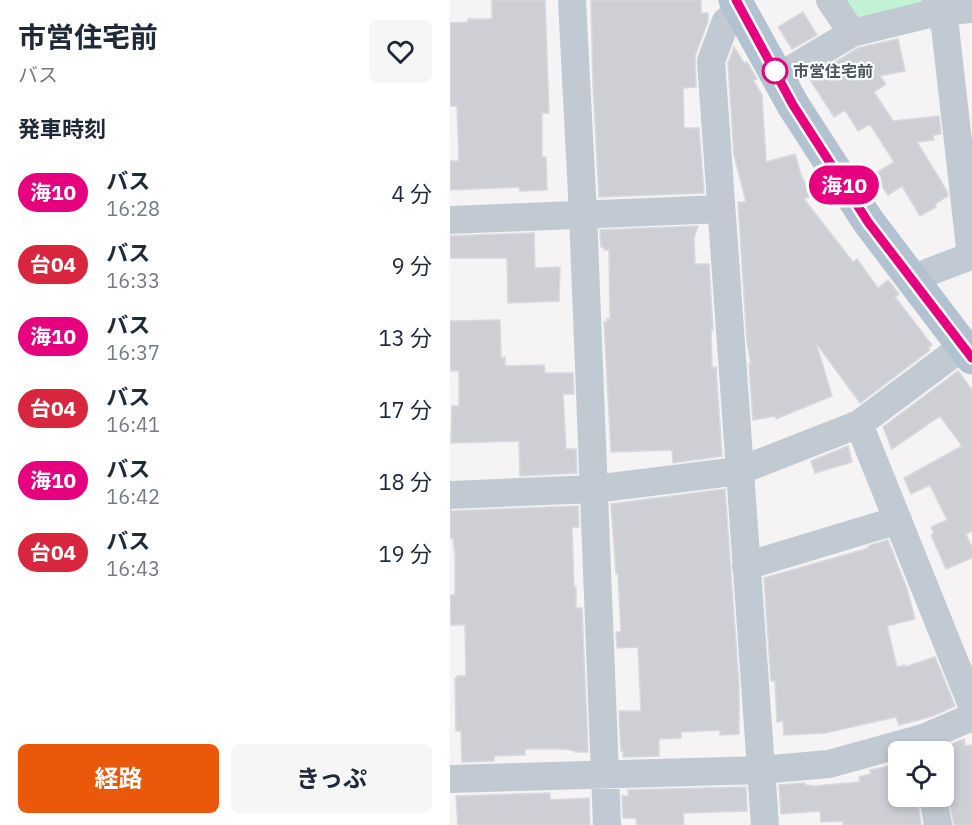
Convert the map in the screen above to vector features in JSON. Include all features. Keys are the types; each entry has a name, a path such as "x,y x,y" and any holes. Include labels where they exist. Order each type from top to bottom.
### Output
{"main road":[{"path":"739,5 793,105 868,222 967,352"}],"street":[{"path":"572,0 583,214 607,825"},
{"path":"830,0 852,33"},
{"path":"739,5 726,21 711,61 765,825"},
{"path":"915,282 929,272 972,256 945,27 937,6"},
{"path":"778,77 852,33 937,6 972,9"},
{"path":"450,220 721,209"},
{"path":"450,495 594,489 739,471 859,424 967,352"},
{"path":"859,424 972,705"},
{"path":"746,566 898,520"},
{"path":"931,741 972,717"},
{"path":"450,779 761,770 829,764 888,752"},
{"path":"935,807 938,825"}],"green space":[{"path":"839,0 924,0 922,3 858,19"}],"building":[{"path":"492,0 545,0 549,113 542,113 542,157 546,157 547,190 520,191 519,187 450,190 450,161 459,161 457,106 450,106 450,23 468,22 468,19 492,19"},
{"path":"591,0 701,0 701,13 708,13 708,21 695,56 696,87 683,88 684,128 699,128 704,193 599,197"},
{"path":"803,12 817,35 792,49 778,27"},
{"path":"898,39 905,71 880,76 886,84 874,92 893,121 939,116 941,134 933,135 934,140 917,142 948,196 935,204 936,207 920,216 902,186 888,195 874,174 894,162 870,124 858,131 845,110 834,117 809,78 858,48"},
{"path":"734,47 744,63 747,62 757,79 753,80 762,95 766,162 795,154 801,175 812,196 804,199 853,262 857,259 878,288 888,280 899,294 895,297 932,345 928,348 930,350 860,403 816,343 832,396 776,419 776,416 753,420 749,364 751,364 747,342 738,202 746,202 734,155 728,63"},
{"path":"698,226 694,238 695,264 709,264 713,330 711,330 712,368 716,367 722,456 673,463 672,450 611,452 604,322 610,319 609,250 601,247 600,230"},
{"path":"534,233 535,268 560,267 559,301 508,303 507,258 450,258 450,236"},
{"path":"500,320 501,358 505,357 505,366 544,365 545,373 573,373 574,394 563,394 566,449 576,449 577,473 520,476 519,441 451,443 452,406 459,406 459,371 450,371 450,321"},
{"path":"958,371 972,390 972,531 966,534 972,548 972,558 946,569 931,535 934,533 931,527 947,520 930,485 911,494 904,478 962,446 940,416 892,449 883,427"},
{"path":"848,446 852,462 815,473 811,461"},
{"path":"725,489 739,686 739,734 720,735 720,730 681,732 681,738 659,739 659,756 623,757 619,711 641,711 638,647 617,648 616,632 621,632 611,504"},
{"path":"578,506 579,527 572,527 574,587 576,587 576,608 582,608 588,752 565,749 525,749 525,755 494,756 494,761 462,762 461,731 456,731 455,679 457,676 466,676 465,625 451,625 450,595 455,595 455,557 453,538 450,538 450,511"},
{"path":"888,540 907,589 915,619 887,626 897,667 905,665 905,667 935,657 955,706 933,716 899,725 896,717 825,733 784,735 783,721 777,722 775,681 771,681 764,578 869,548 868,546"},
{"path":"964,739 965,746 972,745 972,825 954,825 951,807 954,807 954,743"},
{"path":"888,766 888,807 919,807 921,825 843,825 843,821 821,822 820,811 781,814 779,785 805,783 805,785 814,786 860,782 859,777 871,774 870,770"},
{"path":"746,787 747,811 683,813 684,825 637,825 636,818 623,818 622,796 628,796 628,790"},
{"path":"550,793 550,800 589,798 590,825 458,825 456,796"}],"bus line":[{"name":"海10","path":"736,0 793,105 868,222 972,358"}],"place":[{"name":"市営住宅前","path":"775,71"}]}
